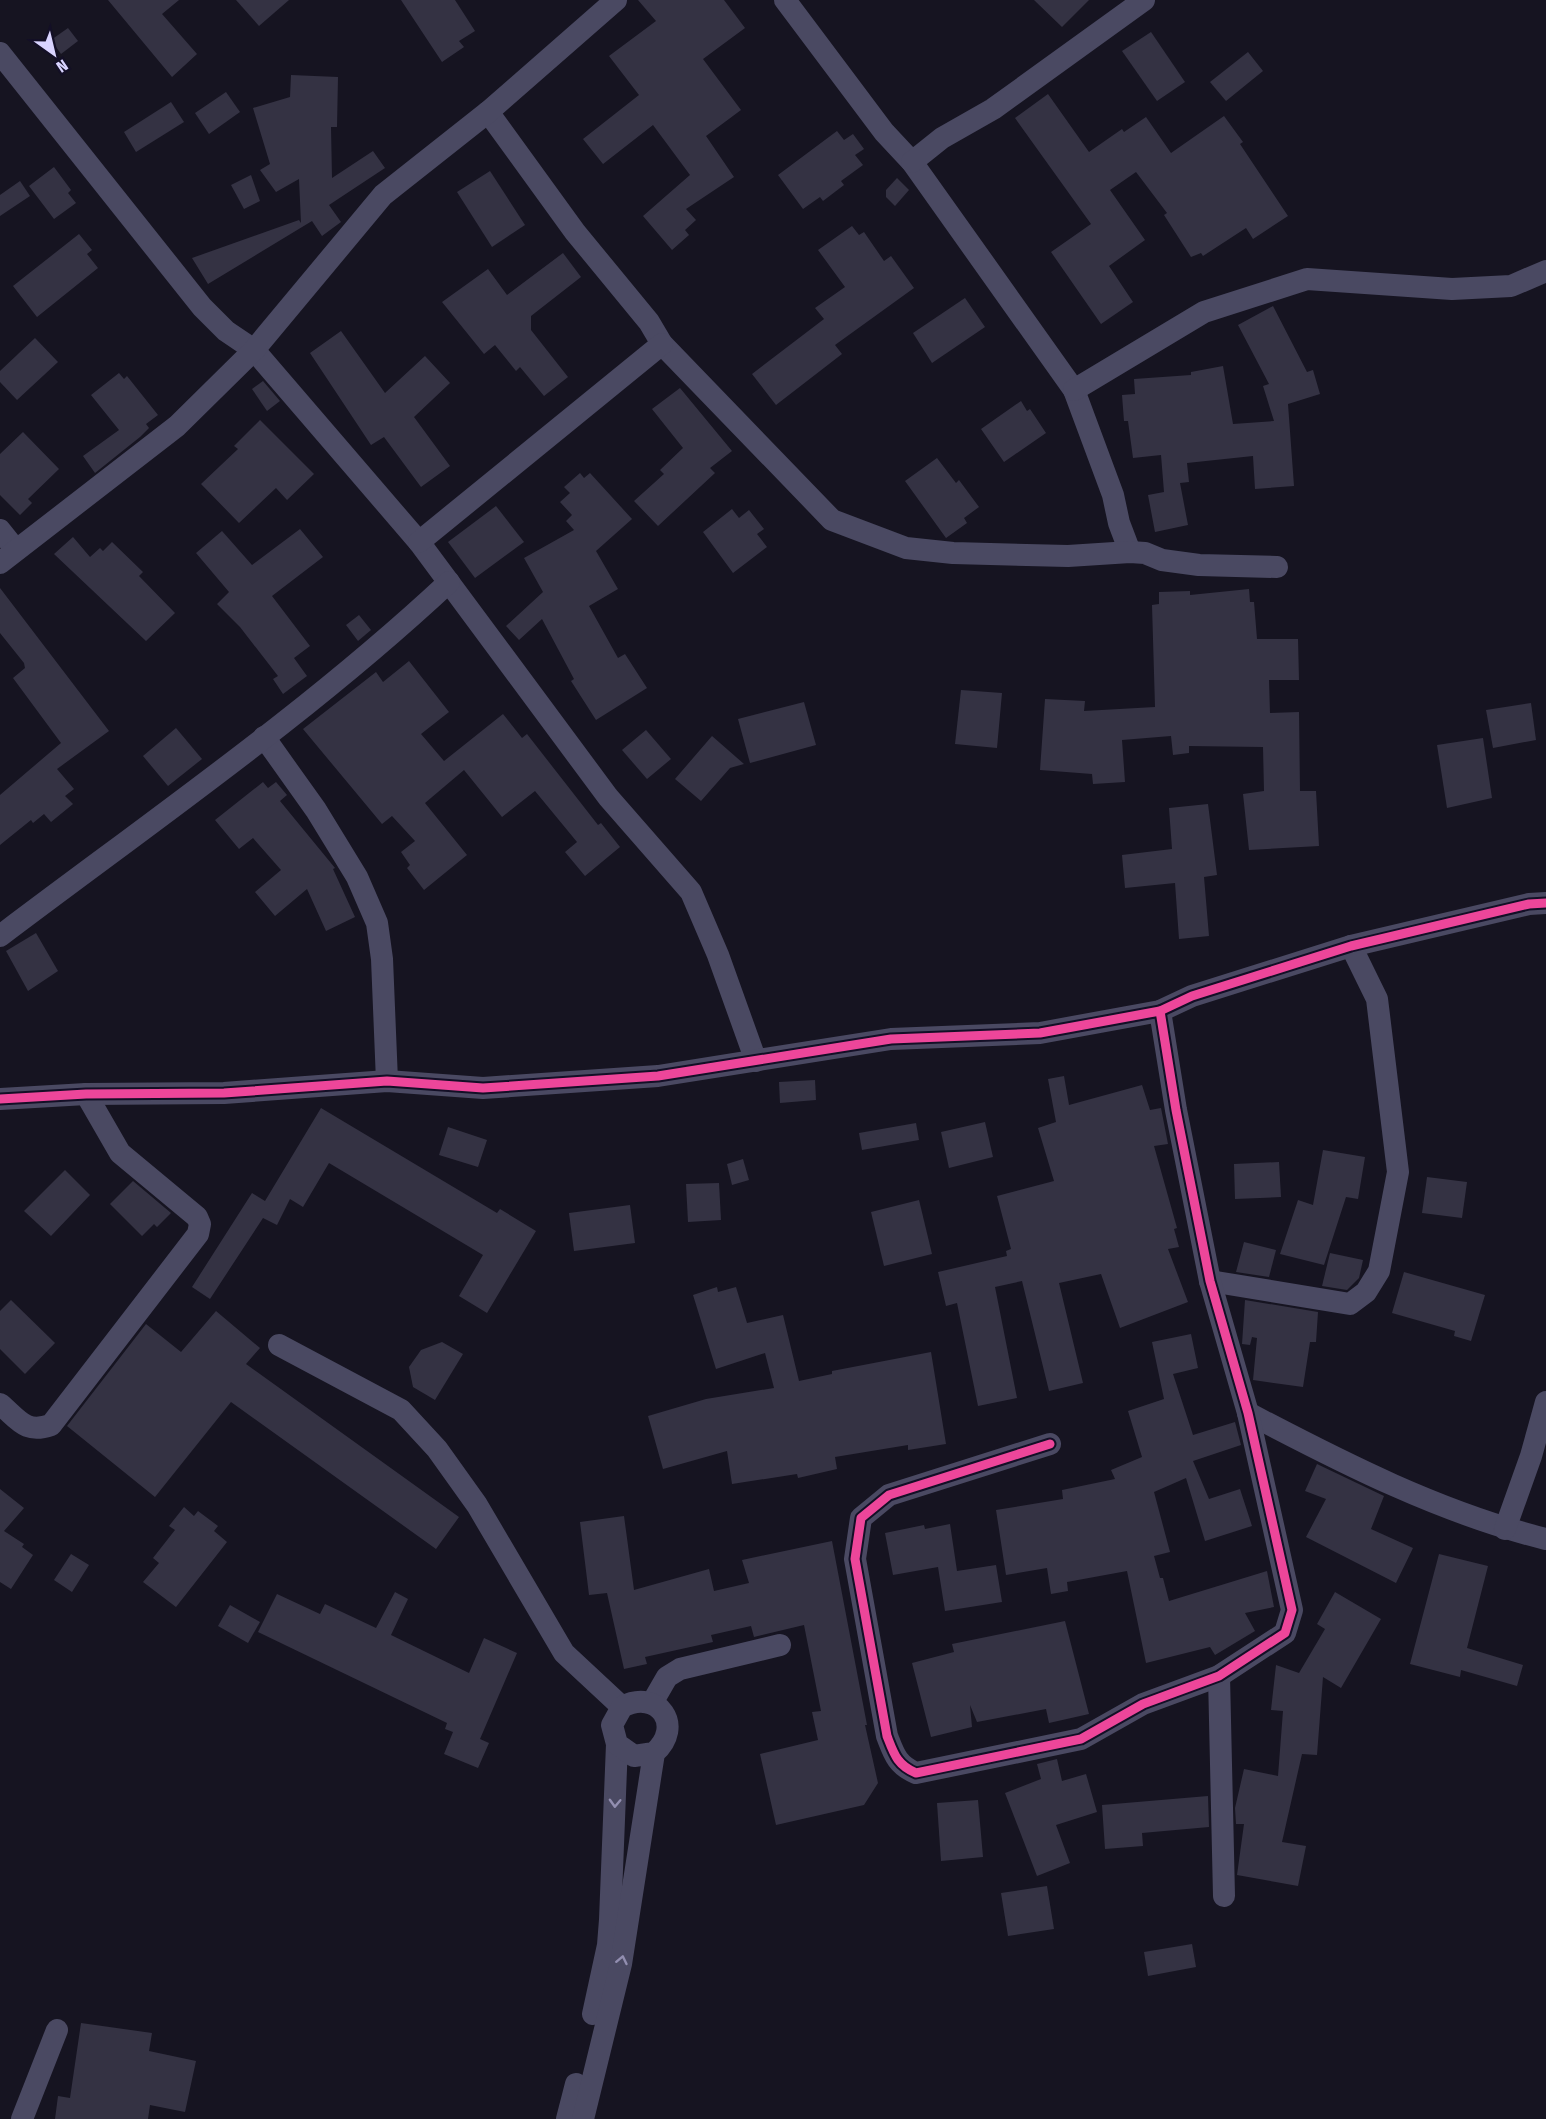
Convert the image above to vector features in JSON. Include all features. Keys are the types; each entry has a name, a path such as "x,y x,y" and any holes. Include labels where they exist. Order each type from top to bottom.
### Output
{"street":[{"path":"0,530 8,556 177,426 254,350 383,195 488,112 616,0"},
{"path":"785,0 884,132 912,162 1074,390 1113,495 1119,523 1130,552"},
{"path":"912,162 942,138 993,109 1144,0"},
{"path":"0,53 202,307 226,331 254,350 419,542 608,797 691,892 718,955 756,1061"},
{"path":"488,112 575,232 649,322 662,344 832,520 906,548 1068,556 1130,552 1162,560 1199,565 1277,567"},
{"path":"1074,390 1204,312 1308,279 1452,289 1511,286 1546,271"},
{"path":"419,542 662,344"},
{"path":"0,936 264,737 391,636 449,582"},
{"path":"264,737 328,829 357,877 377,923 382,960 387,1081"},
{"path":"0,1099 86,1094 224,1093 387,1081 483,1088 658,1076 891,1039 1040,1033 1160,1011 1192,996 1351,946 1529,904 1546,903"},
{"path":"1210,1281 1350,1304 1366,1292 1379,1271 1398,1172 1377,999 1351,946"},
{"path":"1050,1444 889,1495 861,1518 855,1559 887,1736 897,1761 904,1768 916,1773 1081,1739 1143,1704 1220,1676 1284,1633 1292,1610 1248,1413 1210,1281 1176,1110 1160,1011"},
{"path":"0,1404 28,1428 37,1430 51,1425 196,1239 201,1224 197,1217 120,1153 86,1094"},
{"path":"279,1344 401,1410 437,1449 477,1505 564,1653 622,1707"},
{"path":"1505,1529 1531,1456 1546,1402"},
{"path":"1248,1413 1311,1446 1450,1509 1505,1529 1546,1539"},
{"path":"651,1703 667,1677 680,1670 780,1645"},
{"path":"1220,1676 1224,1896"},
{"path":"567,2119 598,2026 621,1964 654,1753 667,1737 666,1717 651,1703 641,1700 622,1707 612,1725 617,1744 610,1920 598,2026 583,2119"},
{"path":"617,1744 634,1756 654,1753"},
{"path":"22,2119 57,2030"}],"building":[{"path":"108,0 179,0 162,14 197,54 172,77"},
{"path":"236,0 289,0 259,26"},
{"path":"401,0 455,0 475,31 459,41 464,47 442,62"},
{"path":"638,0 724,0 745,28 703,59 741,110 706,136 734,177 686,209 696,220 685,230 689,235 672,250 643,216 690,175 653,125 603,164 583,139 639,95 609,56 656,21"},
{"path":"1034,0 1089,0 1062,27"},
{"path":"68,28 78,41 61,54 51,40"},
{"path":"1151,32 1185,82 1157,101 1122,51"},
{"path":"1248,52 1263,71 1226,101 1210,82"},
{"path":"291,75 338,77 337,127 331,127 332,178 373,151 385,168 329,205 341,222 322,236 312,221 208,284 192,258 299,220 301,223 299,179 276,192 260,170 270,164 253,108 290,97"},
{"path":"226,92 240,112 209,134 195,113"},
{"path":"1048,94 1089,152 1122,129 1124,132 1146,117 1171,153 1224,116 1243,142 1240,144 1288,216 1253,239 1246,228 1203,256 1201,253 1191,257 1164,215 1167,213 1136,172 1110,190 1145,240 1109,266 1133,302 1101,324 1051,252 1091,224 1015,118"},
{"path":"171,102 184,122 136,152 124,132"},
{"path":"837,131 844,140 853,134 864,149 855,155 863,165 841,181 844,185 823,201 820,197 803,209 778,175"},
{"path":"54,167 71,190 68,193 76,203 54,219 29,186"},
{"path":"490,171 525,225 492,247 457,192"},
{"path":"251,175 260,201 244,209 231,185"},
{"path":"897,178 909,190 895,206 886,197 886,190"},
{"path":"20,181 30,196 0,216 0,195"},
{"path":"852,226 859,235 864,232 884,261 891,256 914,288 835,345 842,354 776,405 752,374 824,319 815,308 845,287 818,250"},
{"path":"79,234 92,250 87,254 98,268 37,317 13,286"},
{"path":"563,253 581,277 531,316 531,330 568,377 544,396 520,367 516,371 495,345 484,354 442,302 488,269 507,295"},
{"path":"965,298 985,327 932,363 913,333"},
{"path":"1273,306 1307,372 1313,370 1320,394 1288,404 1294,486 1255,489 1253,456 1187,463 1189,482 1180,483 1188,525 1155,532 1148,495 1164,492 1161,455 1133,458 1128,421 1124,421 1122,395 1135,394 1134,379 1191,375 1191,372 1223,366 1233,424 1274,421 1263,386 1269,384 1238,325"},
{"path":"341,331 385,393 425,356 450,383 414,417 450,466 421,487 384,437 371,445 310,353"},
{"path":"35,338 58,362 17,400 0,382 0,371"},
{"path":"119,373 124,379 127,376 158,415 146,424 149,428 140,437 95,473 83,456 119,430 91,395"},
{"path":"263,381 280,401 267,411 252,389"},
{"path":"680,388 732,451 710,468 715,473 658,526 634,501 664,474 660,470 683,448 652,409"},
{"path":"1021,401 1027,411 1030,409 1046,433 1004,462 981,429"},
{"path":"260,420 314,474 287,500 276,488 239,523 201,484 238,449 234,446"},
{"path":"23,432 59,469 28,499 32,503 20,515 0,495 0,454"},
{"path":"937,458 956,483 959,480 979,507 964,518 967,523 946,538 905,481"},
{"path":"580,473 584,478 590,473 632,519 596,551 618,589 589,606 618,658 625,654 647,688 596,720 571,681 574,679 542,619 519,640 506,626 543,592 524,558 574,530 566,521 572,515 560,502 570,493 564,487"},
{"path":"496,506 524,542 475,578 448,542"},
{"path":"732,509 739,518 749,510 764,529 757,534 767,547 733,573 703,532"},
{"path":"300,529 323,557 272,596 310,646 294,658 307,676 283,694 273,679 278,676 240,627 217,604 229,592 196,553 222,531 252,565"},
{"path":"73,537 90,557 100,548 103,551 112,542 143,572 139,576 175,613 146,641 54,554"},
{"path":"0,588 109,731 57,769 74,789 65,796 73,804 51,822 44,814 33,823 31,820 0,845 0,795 61,743 13,678 25,668 24,663 0,633"},
{"path":"1249,589 1250,602 1254,602 1257,639 1298,639 1299,680 1269,680 1270,713 1299,712 1300,791 1316,791 1319,846 1249,850 1243,794 1264,791 1263,747 1189,746 1189,753 1173,755 1171,736 1122,740 1125,782 1093,784 1092,774 1040,770 1045,699 1085,701 1084,711 1155,707 1152,605 1159,604 1159,592 1190,591 1190,595"},
{"path":"359,615 371,630 358,641 346,625"},
{"path":"409,661 449,712 421,734 444,761 503,714 522,738 527,734 598,825 601,823 620,847 585,876 565,852 577,842 535,791 502,817 464,770 425,803 467,855 424,890 407,868 410,865 401,852 415,841 392,816 382,824 303,729 376,672 383,682"},
{"path":"961,690 1002,693 997,748 955,744"},
{"path":"804,702 816,745 750,763 738,719"},
{"path":"1531,703 1536,740 1493,748 1486,710"},
{"path":"176,728 202,759 168,786 143,756"},
{"path":"646,730 671,759 647,779 622,750"},
{"path":"712,736 744,764 730,768 701,801 675,779"},
{"path":"1483,738 1492,798 1447,808 1437,745"},
{"path":"263,782 268,788 276,782 287,795 280,801 335,868 333,869 355,917 326,931 307,889 275,916 255,892 281,870 253,838 239,849 215,820"},
{"path":"1208,804 1217,875 1204,877 1209,936 1179,939 1175,883 1125,888 1122,855 1172,849 1169,808"},
{"path":"36,933 58,971 28,991 6,951"},
{"path":"1064,1076 1069,1105 1142,1085 1150,1110 1161,1108 1168,1144 1154,1146 1177,1228 1174,1229 1179,1247 1168,1249 1188,1302 1120,1328 1101,1274 1059,1283 1083,1383 1049,1391 1022,1281 995,1287 1017,1398 978,1406 957,1303 946,1306 938,1272 1007,1256 1006,1251 1011,1249 997,1196 1054,1181 1038,1128 1056,1122 1048,1079"},
{"path":"815,1080 816,1100 780,1103 779,1082"},
{"path":"321,1108 497,1213 500,1209 536,1231 487,1313 459,1296 483,1255 329,1163 303,1207 290,1199 277,1225 263,1218 210,1299 192,1287 252,1193 265,1201"},
{"path":"985,1122 993,1157 949,1168 941,1132"},
{"path":"916,1123 919,1140 862,1150 859,1133"},
{"path":"448,1127 487,1140 478,1167 439,1155"},
{"path":"1323,1150 1365,1157 1358,1199 1346,1197 1324,1265 1280,1254 1298,1200 1313,1205"},
{"path":"743,1159 749,1180 732,1185 727,1164"},
{"path":"1279,1162 1281,1197 1235,1199 1234,1164"},
{"path":"65,1170 90,1195 51,1236 24,1211"},
{"path":"1427,1177 1467,1182 1462,1218 1422,1213"},
{"path":"133,1181 171,1213 157,1227 154,1224 142,1236 110,1204"},
{"path":"719,1183 721,1220 688,1222 686,1184"},
{"path":"919,1200 932,1254 884,1266 871,1212"},
{"path":"630,1205 635,1243 574,1251 569,1213"},
{"path":"1244,1242 1276,1250 1269,1277 1236,1272"},
{"path":"1330,1253 1363,1260 1359,1278 1347,1290 1322,1286"},
{"path":"1404,1272 1485,1295 1471,1341 1454,1336 1455,1331 1392,1313"},
{"path":"717,1287 718,1292 736,1287 747,1323 783,1315 799,1381 832,1374 832,1371 931,1352 946,1444 908,1450 908,1445 835,1457 837,1469 798,1478 797,1474 732,1484 727,1451 663,1469 648,1416 706,1399 774,1388 765,1353 716,1369 693,1295"},
{"path":"11,1300 55,1343 25,1374 0,1349 0,1311"},
{"path":"1245,1300 1318,1312 1316,1342 1310,1342 1303,1387 1253,1380 1257,1338 1252,1337 1250,1345 1242,1344"},
{"path":"216,1311 260,1348 246,1364 459,1517 436,1549 231,1402 155,1497 67,1426 146,1324 181,1352"},
{"path":"1191,1334 1198,1368 1173,1374 1193,1435 1235,1422 1241,1445 1193,1461 1209,1499 1240,1489 1252,1526 1205,1541 1186,1478 1154,1492 1170,1552 1154,1556 1160,1578 1163,1578 1169,1601 1267,1571 1274,1607 1245,1613 1255,1631 1215,1655 1210,1647 1146,1663 1127,1571 1067,1582 1068,1591 1051,1594 1047,1568 1006,1575 996,1510 1063,1499 1062,1490 1115,1479 1111,1470 1142,1457 1128,1411 1164,1399 1152,1342"},
{"path":"442,1342 463,1354 435,1400 413,1387 409,1367 421,1350"},
{"path":"1317,1464 1384,1496 1371,1529 1413,1548 1396,1583 1306,1537 1326,1499 1305,1491"},
{"path":"0,1489 24,1508 4,1531 24,1544 22,1547 33,1555 11,1589 0,1582"},
{"path":"184,1507 194,1516 198,1511 218,1526 214,1531 227,1542 176,1607 143,1582 159,1563 153,1558 175,1530 169,1526"},
{"path":"624,1516 634,1590 709,1569 714,1591 749,1583 742,1560 832,1541 867,1725 865,1725 878,1783 864,1805 776,1825 760,1754 818,1740 812,1712 821,1711 804,1625 754,1637 751,1626 711,1635 713,1642 645,1657 647,1664 624,1669 607,1593 589,1595 580,1522"},
{"path":"950,1524 957,1571 996,1565 1002,1602 945,1611 938,1567 893,1575 885,1533 924,1525 925,1529"},
{"path":"71,1554 89,1565 72,1592 54,1580"},
{"path":"1439,1554 1488,1566 1467,1648 1523,1665 1517,1686 1461,1670 1460,1677 1410,1664"},
{"path":"395,1592 408,1599 391,1635 469,1673 484,1638 517,1653 480,1739 489,1743 478,1768 444,1754 453,1732 445,1729 447,1723 258,1632 277,1594 320,1614 325,1604 376,1628"},
{"path":"1335,1592 1381,1619 1341,1688 1323,1677 1317,1755 1302,1754 1282,1842 1306,1846 1298,1886 1237,1875 1244,1824 1236,1824 1235,1808 1244,1769 1278,1776 1283,1711 1271,1710 1276,1665 1299,1673 1325,1629 1317,1624"},
{"path":"230,1605 260,1622 248,1643 218,1626"},
{"path":"1065,1621 1089,1714 1049,1723 1046,1709 977,1722 970,1705 972,1727 931,1737 912,1663 954,1652 952,1644"},
{"path":"1057,1759 1062,1781 1086,1774 1097,1812 1056,1825 1070,1863 1037,1876 1005,1793 1041,1779 1037,1764"},
{"path":"1208,1796 1209,1827 1142,1833 1143,1846 1105,1849 1102,1805"},
{"path":"978,1800 983,1857 941,1861 937,1803"},
{"path":"1047,1886 1054,1929 1008,1936 1001,1893"},
{"path":"1192,1944 1196,1967 1148,1976 1144,1952"},
{"path":"81,2023 152,2033 149,2051 196,2061 185,2112 150,2105 148,2119 55,2119 58,2096 70,2098"}],"cycle path":[{"path":"0,1099 86,1094 224,1093 387,1081 483,1088 658,1076 891,1039 1040,1033 1160,1011 1192,996 1351,946 1529,904 1546,903"},
{"path":"1050,1444 889,1495 861,1518 855,1559 887,1736 900,1763 916,1773 1081,1739 1143,1704 1219,1676 1285,1633 1292,1610 1248,1413 1210,1281 1176,1110 1160,1011"}]}
